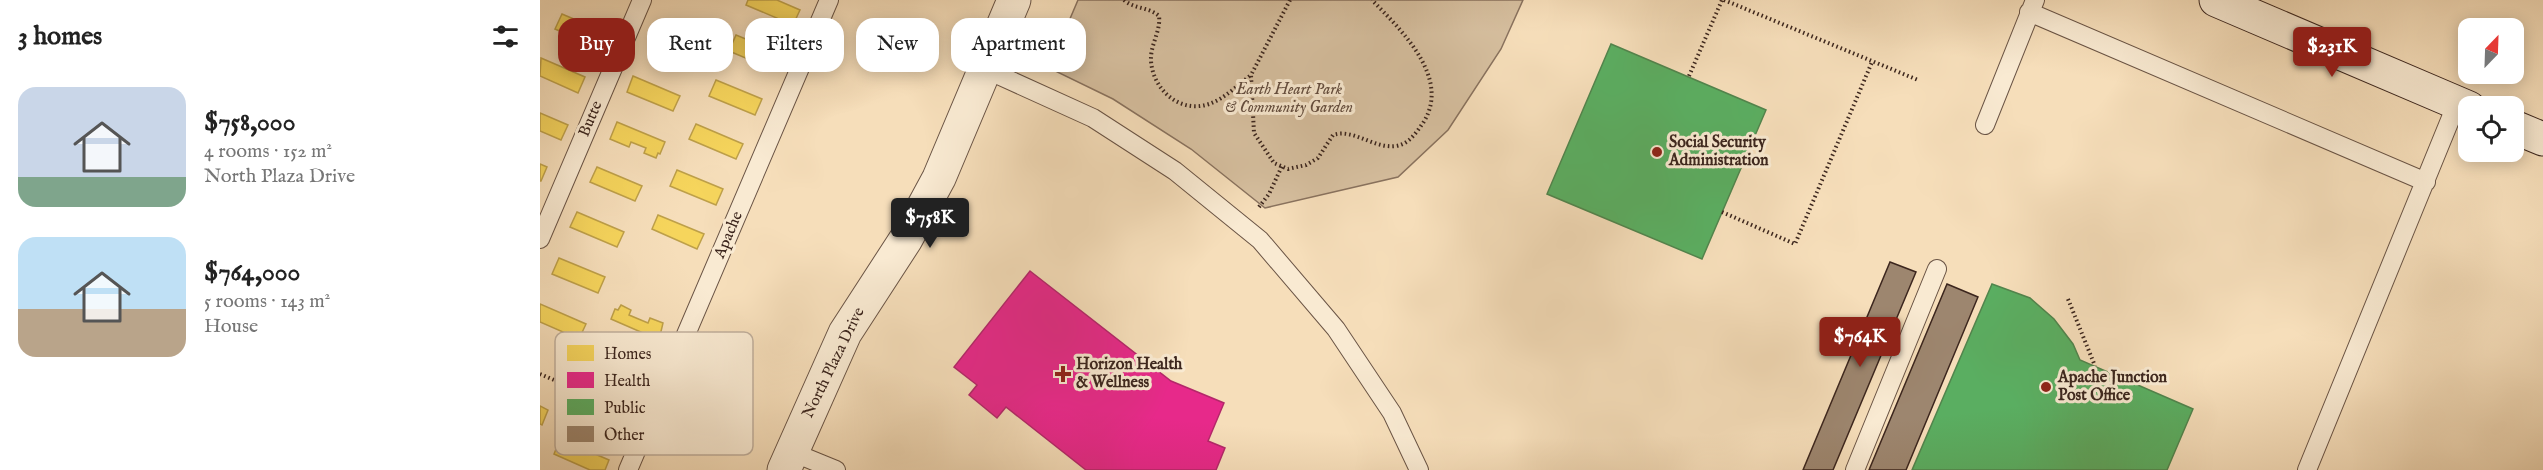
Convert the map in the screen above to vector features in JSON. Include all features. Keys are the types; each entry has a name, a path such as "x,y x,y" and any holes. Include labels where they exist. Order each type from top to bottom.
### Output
{"street":[{"name":"North Plaza Drive","path":"1006,18 1014,0"},
{"path":"2216,0 2458,104"},
{"name":"North Plaza Drive","path":"788,461 845,333 906,239 939,178 984,72"},
{"path":"2524,131 2543,139"}],"lane":[{"name":"Butte","path":"540,239 642,0"},
{"name":"Apache","path":"687,332 829,0"},
{"path":"1985,125 2032,6 2426,182"},
{"path":"992,72 1093,118 1175,171 1260,240 1336,328 1392,413 1419,470"},
{"path":"2307,470 2426,182 2458,116"},
{"path":"1855,470 1937,269"},
{"name":"Apache","path":"628,470 634,455"},
{"path":"788,461 836,470"}],"path":[{"path":"1124,0 1129,4 1153,10 1159,16 1160,23 1152,44 1155,79 1164,93 1177,102 1194,106 1209,104 1251,75 1290,0"},
{"path":"1251,75 1254,132 1274,163 1288,169 1306,165 1318,158 1333,135 1341,132 1378,145 1397,146 1414,137 1426,119 1432,99 1428,77 1410,40 1372,0"},
{"path":"1689,76 1723,0 1918,80"},
{"path":"1722,212 1795,244 1872,62"},
{"path":"1245,227 1269,195 1282,166"},
{"path":"2068,299 2095,366"},
{"path":"540,374 555,380"}],"green space":[{"name":"Earth Heart Park & Community Garden","path":"1078,0 1523,0 1501,49 1448,130 1398,177 1265,208 1191,149 1113,99 1057,72 1086,72 1086,18 1070,18"}],"building: Homes":[{"path":"748,0 777,0 800,10 796,18 777,18 746,5"},
{"path":"736,35 745,39 745,58 733,53 733,42"},
{"path":"541,58 558,65 558,72 573,72 585,77 578,93 540,76"},
{"path":"633,76 680,96 673,111 627,92"},
{"path":"716,80 762,99 755,115 709,96"},
{"path":"540,113 568,125 561,140 540,131"},
{"path":"617,122 665,142 660,154 658,153 656,158 644,153 646,148 631,142 629,147 610,139"},
{"path":"696,124 743,144 736,159 689,139"},
{"path":"540,164 547,167 541,181 540,181"},
{"path":"597,167 642,186 635,201 590,182"},
{"path":"677,170 723,189 716,205 670,186"},
{"path":"577,212 624,232 617,247 570,227"},
{"path":"658,215 704,234 697,249 652,229"},
{"path":"559,258 605,277 598,293 552,274"},
{"path":"540,304 586,324 582,332 563,332 540,322"},
{"path":"621,305 631,310 629,315 648,323 650,318 663,323 661,332 641,332 611,319 615,309 618,310"},
{"path":"540,406 548,410 542,425 540,424"},
{"path":"556,455 597,455 609,460 605,470 590,470"}],"building: Health":[{"name":"Horizon Health & Wellness","path":"1030,271 1171,381 1224,403 1208,441 1225,448 1216,470 1086,470 1006,407 997,418 969,395 977,385 954,367"}],"building: Public":[{"name":"Social Security Administration","path":"1611,44 1766,110 1702,259 1547,194"},
{"name":"Apache Junction Post Office","path":"1992,284 2030,298 2054,319 2073,344 2080,360 2193,409 2167,470 1912,470"}],"building: Other":[{"path":"1890,262 1916,272 1833,470 1803,470"},
{"path":"1947,284 1978,297 1906,470 1869,470"}],"place":[{"name":"Social Security Administration","path":"1657,152"},
{"name":"Horizon Health & Wellness","path":"1063,374"},
{"name":"Apache Junction Post Office","path":"2046,387"}]}
